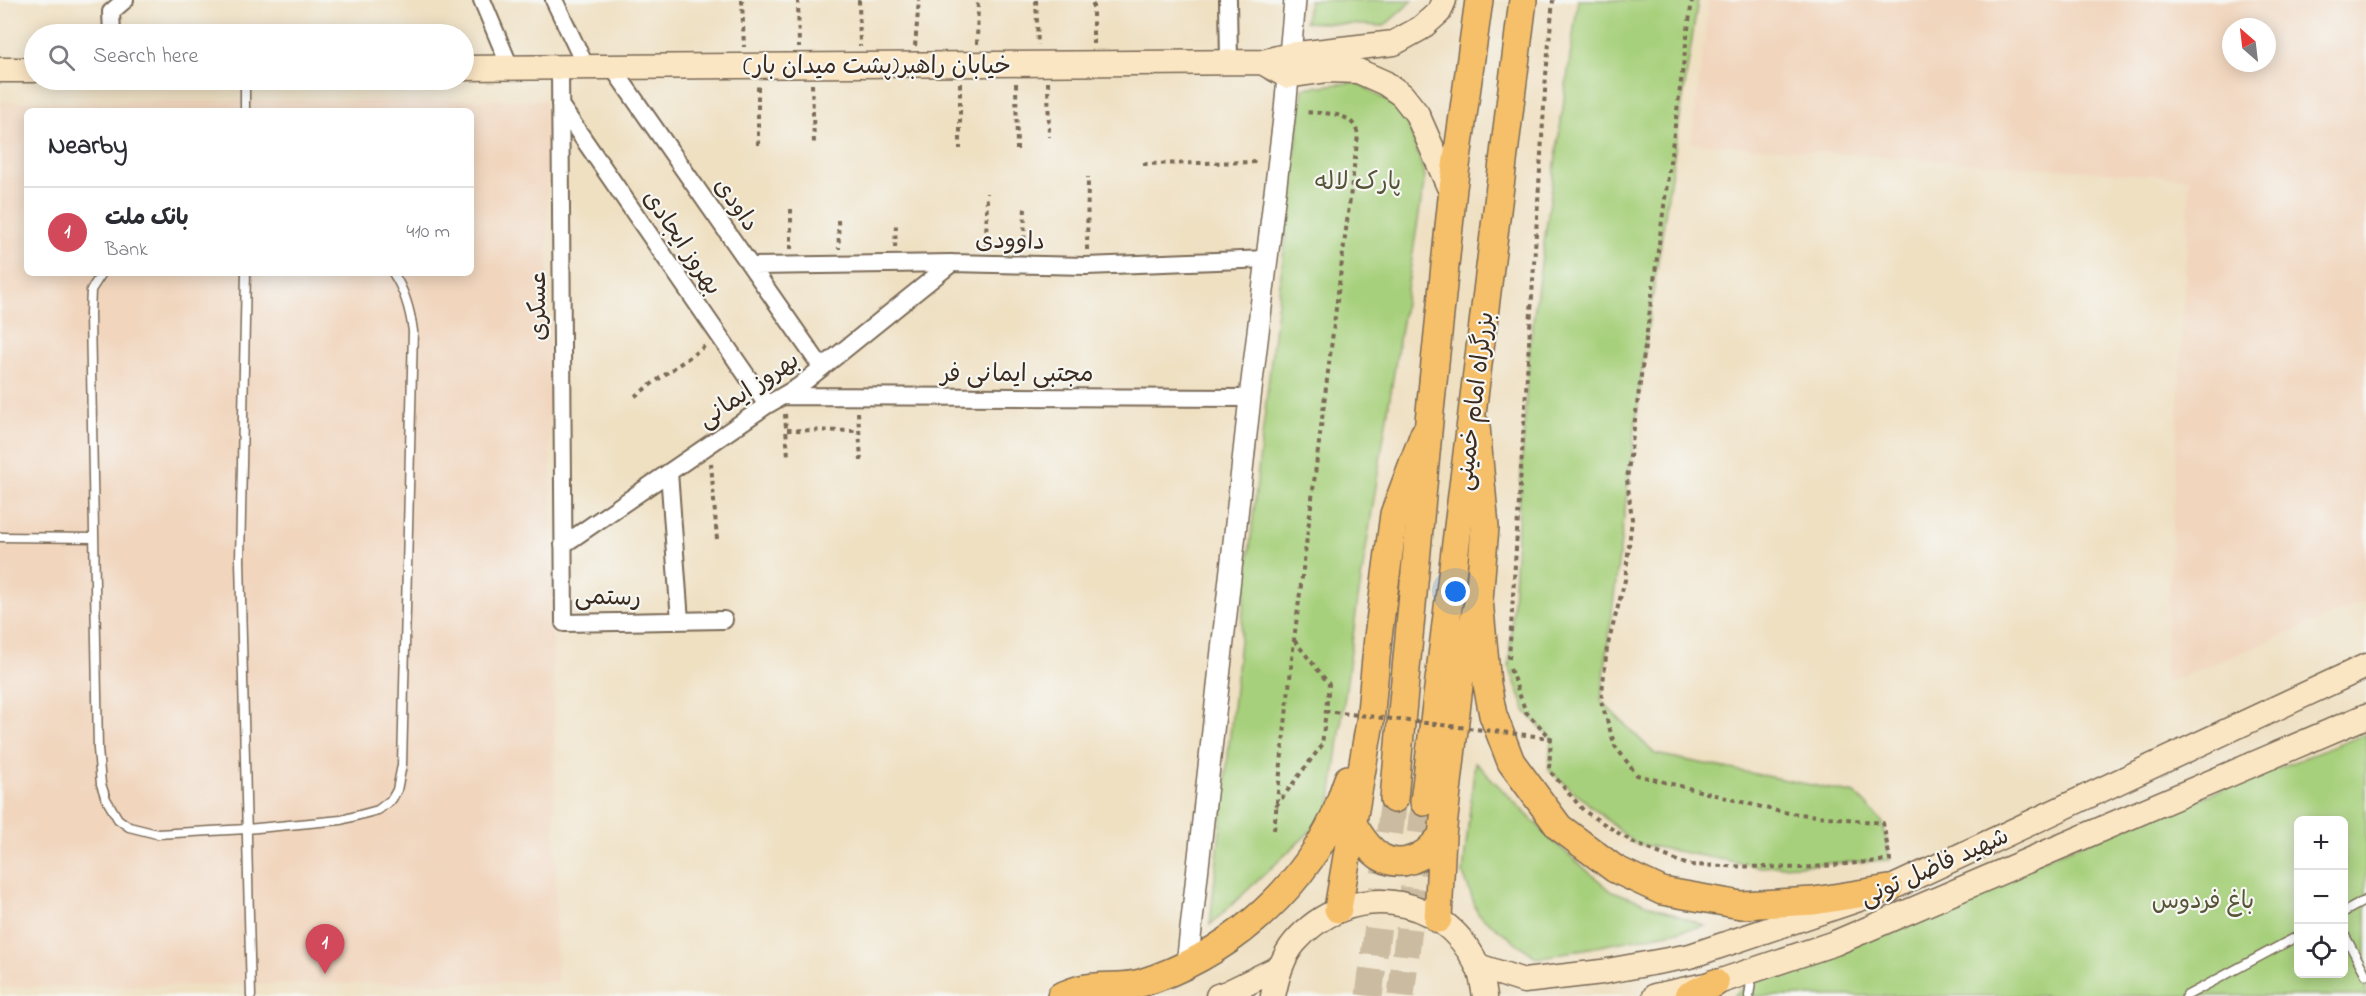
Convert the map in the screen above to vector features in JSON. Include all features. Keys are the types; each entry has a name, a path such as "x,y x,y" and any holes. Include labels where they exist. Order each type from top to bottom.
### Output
{"main road":[{"path":"1288,65 1394,43 1421,28 1439,12 1444,0"},
{"name":"بزرگراه امام خمینی","path":"1394,799 1429,421 1453,196 1479,0"},
{"name":"بزرگراه امام خمینی","path":"1424,802 1523,0"},
{"name":"خیابان راهبر(پشت میدان بار)","path":"474,68 1229,62 1288,65"},
{"path":"1288,65 1358,71 1385,83 1402,95 1417,114 1453,196"},
{"path":"0,70 24,70"},
{"path":"1438,919 1442,836 1461,668 1479,600 1485,527 1474,401"},
{"path":"1338,909 1370,722 1394,514 1429,421"},
{"path":"1479,600 1492,715 1511,762 1559,827 1615,869 1662,891 1741,905 1814,901 1889,889"},
{"name":"شهید فاضل تونی","path":"1478,966 1546,987 1602,972 1690,956 1889,889 2366,666"},
{"name":"شهید فاضل تونی","path":"1655,996 1715,983 1835,943 2366,716"},
{"path":"1060,996 1084,988 1139,983 1186,965 1228,941 1266,910 1300,872 1333,818 1370,722"},
{"path":"1353,824 1372,852 1382,859 1403,862 1425,853 1442,836"},
{"path":"1273,996 1280,967 1294,943 1314,923 1338,909 1372,901 1407,904 1438,919 1462,940 1478,966 1485,996"},
{"path":"1218,996 1280,967"},
{"path":"1688,996 1715,983"}],"street":[{"path":"112,24 111,6 125,0"},
{"path":"482,0 510,67"},
{"path":"554,0 586,67"},
{"path":"1228,0 1229,62"},
{"path":"1186,965 1250,398 1286,110 1295,0"},
{"name":"داودی","path":"612,67 822,368"},
{"name":"عسکری","path":"560,68 562,544"},
{"name":"بهروز ایجادی","path":"560,105 767,405"},
{"name":"داوودی","path":"751,266 952,263 1086,266 1268,259"},
{"name":"بهروز ایمانی","path":"562,544 767,405 798,387 952,263"},
{"name":"مجتبی ایمانی فر","path":"784,396 1250,398"},
{"path":"669,472 680,621"},
{"name":"رستمی","path":"562,544 564,623 724,620"}],"lane":[{"path":"245,90 245,108"},
{"path":"100,276 91,290 90,314 98,749 101,784 106,799 118,819 129,827 157,834 248,829 341,820 378,810 392,799 397,790 402,765 404,733 413,331 410,310 395,276"},
{"path":"246,276 240,560 251,996"},
{"path":"0,537 94,538"},
{"path":"2348,909 2366,900"},
{"path":"2186,996 2294,938"},
{"path":"2348,943 2366,975"},
{"path":"1749,996 1753,971"}],"path":[{"path":"742,0 752,66 758,145"},
{"path":"798,0 814,143"},
{"path":"859,0 861,65"},
{"path":"914,64 919,0"},
{"path":"960,149 968,64 978,0"},
{"path":"1017,150 1034,64 1036,0"},
{"path":"1093,0 1093,63"},
{"path":"1553,0 1546,75 1509,666 1526,712 1551,738 1549,770 1584,811 1634,843 1688,865 1801,868 1890,860 1883,823 1781,812 1637,775 1615,746 1601,701 1607,648 1625,580 1632,519 1627,480 1692,0"},
{"path":"1034,64 1049,137"},
{"path":"1274,830 1294,640 1358,135 1351,119 1342,115 1286,110"},
{"path":"1143,164 1280,161"},
{"path":"1086,266 1088,177"},
{"path":"985,264 987,194"},
{"path":"1024,264 1025,204"},
{"path":"791,209 791,265"},
{"path":"838,220 839,264"},
{"path":"635,396 718,336"},
{"path":"784,396 789,456"},
{"path":"857,396 861,461"},
{"path":"787,430 860,431"},
{"path":"710,444 717,538"},
{"path":"1276,806 1322,745 1324,711 1329,684 1294,640"},
{"path":"1324,711 1551,738"}],"shaded area":[{"path":"1709,0 2366,0 2366,601 2164,684 2190,178 1691,143"},
{"path":"546,100 557,982 0,987 0,102"}],"green space":[{"path":"1309,0 1413,0 1384,26 1305,22"},
{"path":"1578,0 1698,0 1647,332 1601,701 1655,754 1856,794 1883,823 1890,860 1761,867 1634,843 1549,770 1551,738 1526,712 1509,666 1529,350"},
{"name":"پارک لاله","path":"1356,82 1404,111 1425,176 1357,606 1329,814 1210,925 1258,471 1303,88"},
{"name":"باغ فردوس","path":"2366,734 2366,996 1733,996 1782,960"},
{"path":"1475,762 1555,843 1610,890 1705,926 1537,958 1478,914 1463,873"}],"tunnel":[{"path":"1369,996 1394,799"},
{"path":"1401,996 1424,802"}],"place":[{"name":"بانک ملت","path":"325,974"}]}
